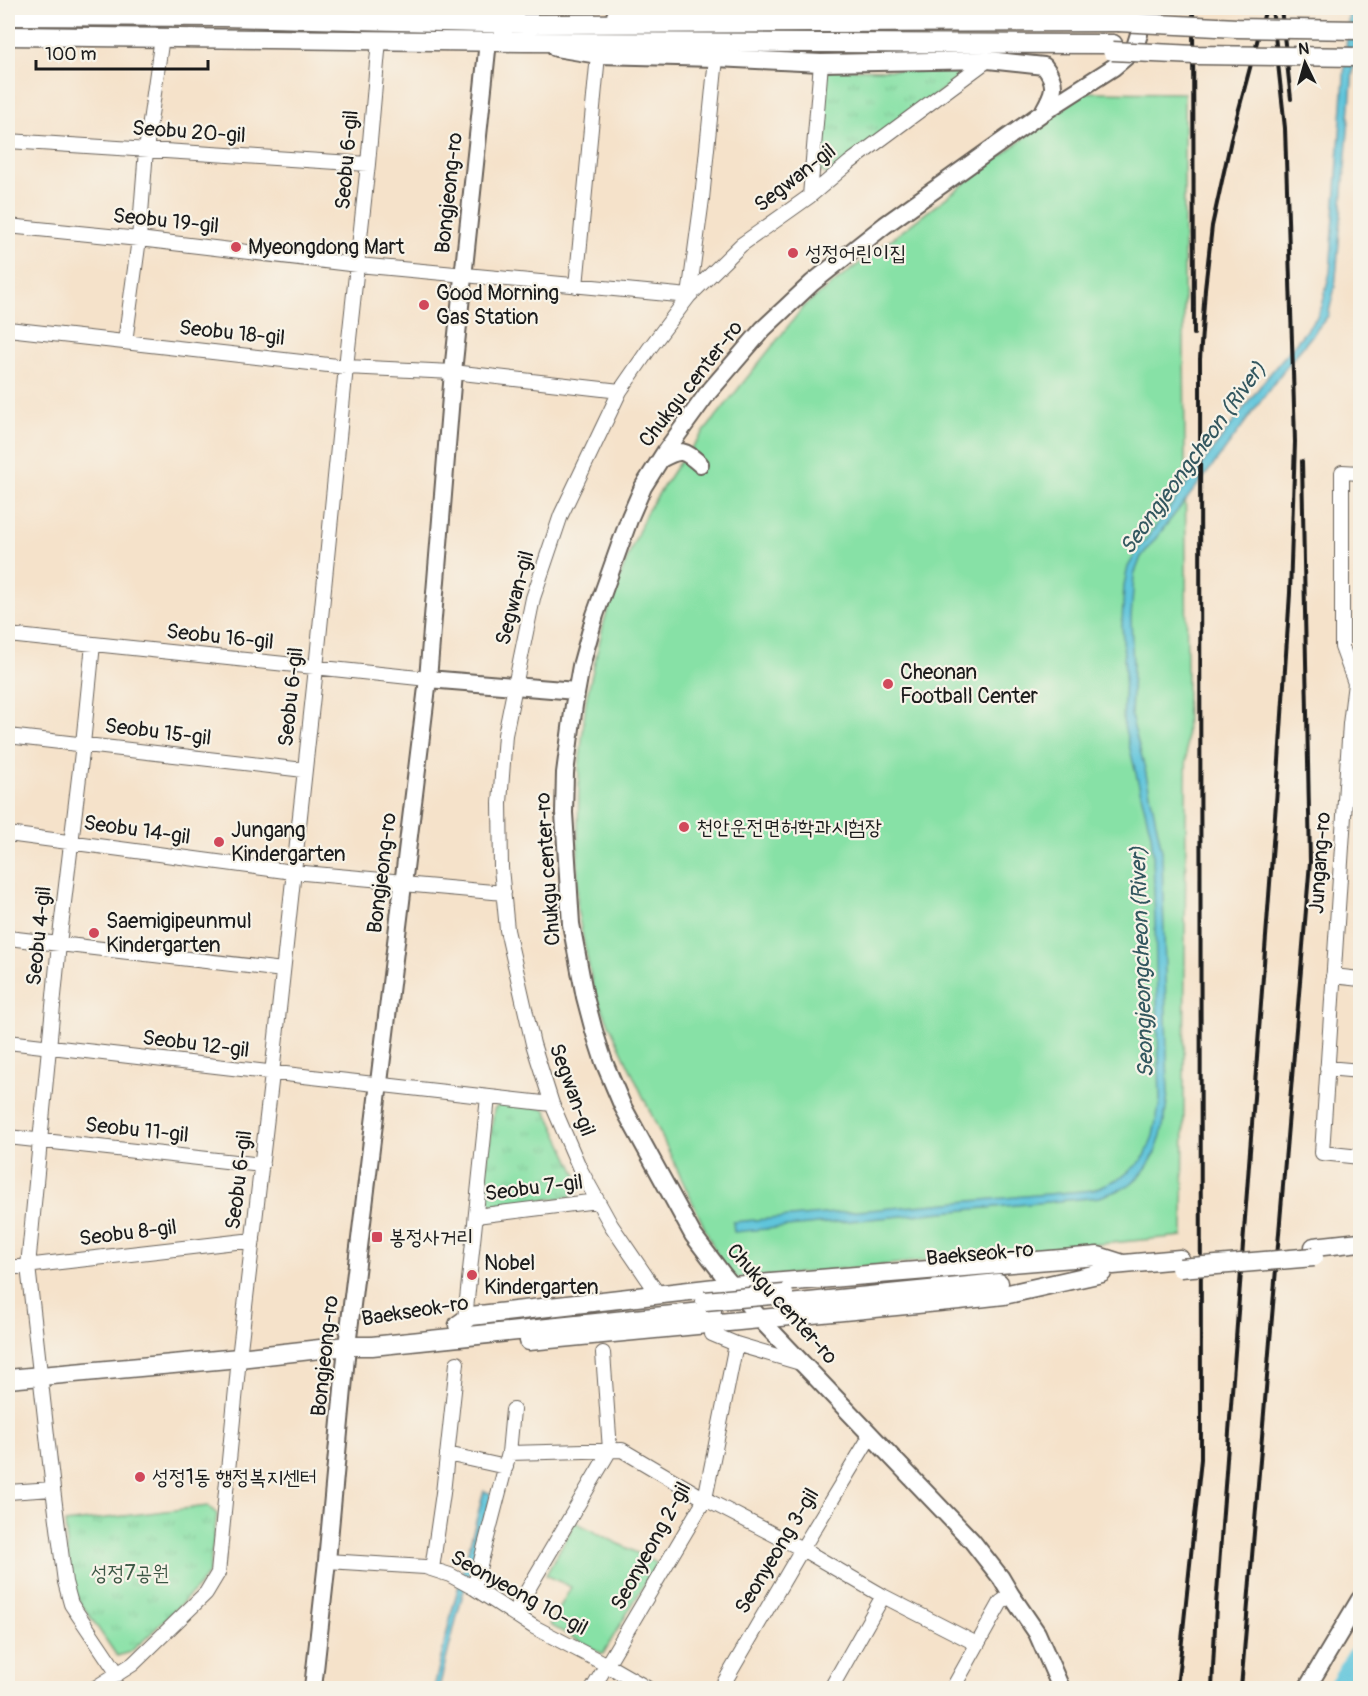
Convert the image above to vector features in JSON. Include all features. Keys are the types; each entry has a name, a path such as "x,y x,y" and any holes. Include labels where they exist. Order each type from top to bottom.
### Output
{"main road":[{"path":"8,16 222,12 491,28 524,42 711,51 969,45 1360,46"},
{"path":"8,36 379,39 491,28 508,16 525,24 701,24 1120,12 1360,17"},
{"path":"1120,12 1237,28 1360,30"},
{"path":"969,45 1195,55 1360,57"},
{"path":"1314,1252 1360,1242"},
{"path":"1180,1263 1314,1252 1360,1253"},
{"path":"1102,1273 1004,1295 560,1339 470,1343 460,1327 471,1316 489,1313 733,1286 1098,1256 1123,1264"},
{"name":"Baekseok-ro","path":"787,1299 1123,1264 1180,1263"},
{"name":"Baekseok-ro","path":"8,1379 347,1346 372,1346 460,1327 1102,1273 1180,1263"}],"street":[{"name":"Chukgu center-ro","path":"1061,1689 1037,1633 1001,1578 972,1541 761,1320 693,1235 622,1107 594,1031 571,924 564,813 565,773 581,666 610,569 643,487 707,394 763,329 812,282 885,225 1042,113 1114,67 1134,50 1139,33 1139,18 1134,10 1120,12"},
{"path":"525,24 652,14 1120,12"},
{"name":"Bongjeong-ro","path":"313,1689 347,1346 428,680 453,372 491,28"},
{"path":"124,342 139,239 146,150 162,38"},
{"name":"Seobu 6-gil","path":"95,1689 133,1664 206,1593 218,1573 239,1358 316,668 379,39"},
{"path":"524,42 598,55 711,51 821,63 988,60 1044,66 1052,78 1053,95 1042,113"},
{"path":"689,296 702,199 711,51"},
{"path":"576,286 598,55"},
{"name":"Segwan-gil","path":"658,1294 611,1226 597,1201 580,1169 552,1104 533,1044 507,930 501,868 500,803 505,735 533,598 561,515 620,391 689,296 741,245 810,196 849,163 988,60"},
{"path":"810,196 821,63"},
{"name":"Seobu 20-gil","path":"8,141 368,164"},
{"name":"Seobu 19-gil","path":"8,226 358,265 689,296"},
{"name":"Seobu 18-gil","path":"8,329 346,367 453,372 620,391"},
{"path":"661,459 675,451 687,453 700,464"},
{"name":"Jungang-ro","path":"1327,1068 1355,725 1355,683 1342,647 1342,472 1360,473"},
{"name":"Seobu 16-gil","path":"8,635 428,680"},
{"name":"Seobu 4-gil","path":"93,644 59,944 28,1266 64,1582 71,1605 118,1674"},
{"path":"428,680 576,691"},
{"name":"Seobu 15-gil","path":"8,736 304,770"},
{"name":"Seobu 14-gil","path":"8,834 293,872 504,893"},
{"path":"8,938 283,970"},
{"path":"1333,976 1360,979"},
{"name":"Seobu 12-gil","path":"8,1042 272,1074 552,1104"},
{"path":"1360,1071 1327,1068 1322,1154 1360,1157"},
{"name":"Seobu 7-gil","path":"460,1327 476,1216 488,1097"},
{"name":"Seobu 11-gil","path":"8,1137 262,1165"},
{"name":"Seobu 7-gil","path":"476,1216 597,1201"},
{"name":"Seobu 8-gil","path":"8,1268 253,1240"},
{"path":"712,1334 736,1344 805,1365"},
{"name":"Seonyeong 2-gil","path":"593,1689 705,1499 736,1344"},
{"path":"514,1613 610,1450 603,1353"},
{"path":"432,1569 457,1363"},
{"path":"474,1588 507,1460 513,1410"},
{"name":"Seonyeong 3-gil","path":"721,1689 871,1435"},
{"path":"447,1454 507,1460 622,1450 705,1499 802,1549 883,1596 977,1644"},
{"path":"8,1492 53,1489"},
{"name":"Seonyeong 10-gil","path":"327,1561 424,1567 450,1575 534,1627 647,1689"},
{"path":"953,1689 1001,1602 1011,1595"},
{"path":"831,1689 883,1596"},
{"path":"1306,1689 1360,1599"}],"green space":[{"path":"833,69 953,71 958,74 957,79 828,175 819,171 818,166 827,71"},
{"name":"Cheonan Football Center","path":"1085,92 1184,93 1187,669 1183,1236 729,1280 594,992 577,909 579,769 586,700 604,622 613,593 646,513 676,467 805,305"},
{"path":"501,1104 546,1110 582,1186 575,1196 493,1206 483,1196 494,1109"},
{"name":"성정7공원","path":"208,1506 217,1514 209,1572 198,1587 145,1639 130,1652 117,1656 76,1596 69,1570 65,1523"},
{"path":"575,1522 657,1563 603,1654 550,1625 571,1587 546,1575"}],"water":[{"path":"1349,8 1358,8 1335,287 1328,316 1283,371 1141,557 1134,575 1131,618 1133,667 1131,716 1162,851 1168,1093 1161,1135 1151,1160 1134,1181 1122,1189 1100,1197 734,1232 733,1222 1093,1190 1122,1177 1145,1156 1153,1136 1160,1101 1153,856 1151,834 1123,721 1124,585 1128,567 1138,550 1264,381 1317,317 1322,306 1330,272"},
{"path":"484,1491 492,1494 460,1604 439,1688 434,1688 452,1611"}],"waterway":[{"path":"1338,1688 1360,1652"}],"railway":[{"path":"1193,8 1194,334"},
{"path":"1177,1688 1201,1459 1200,359 1212,226 1232,135 1266,8"},
{"path":"1212,1688 1216,1606 1290,593 1295,442 1293,372 1285,128 1272,8"},
{"path":"1281,8 1291,99"},
{"path":"1241,1688 1310,862 1302,461"}],"place":[{"name":"Myeongdong Mart","path":"236,247"},
{"name":"성정어린이집","path":"793,253"},
{"name":"Good Morning Gas Station","path":"424,305"},
{"name":"Cheonan Football Center","path":"888,684"},
{"name":"천안운전면허학과시험장","path":"684,827"},
{"name":"Jungang Kindergarten","path":"219,842"},
{"name":"Saemigipeunmul Kindergarten","path":"94,933"},
{"name":"봉정사거리","path":"377,1237"},
{"name":"Nobel Kindergarten","path":"472,1275"},
{"name":"성정1동 행정복지센터","path":"140,1477"}],"water label":[{"name":"Seongjeongcheon (River)","path":"1193,458"},
{"name":"Seongjeongcheon (River)","path":"1142,962"}]}
